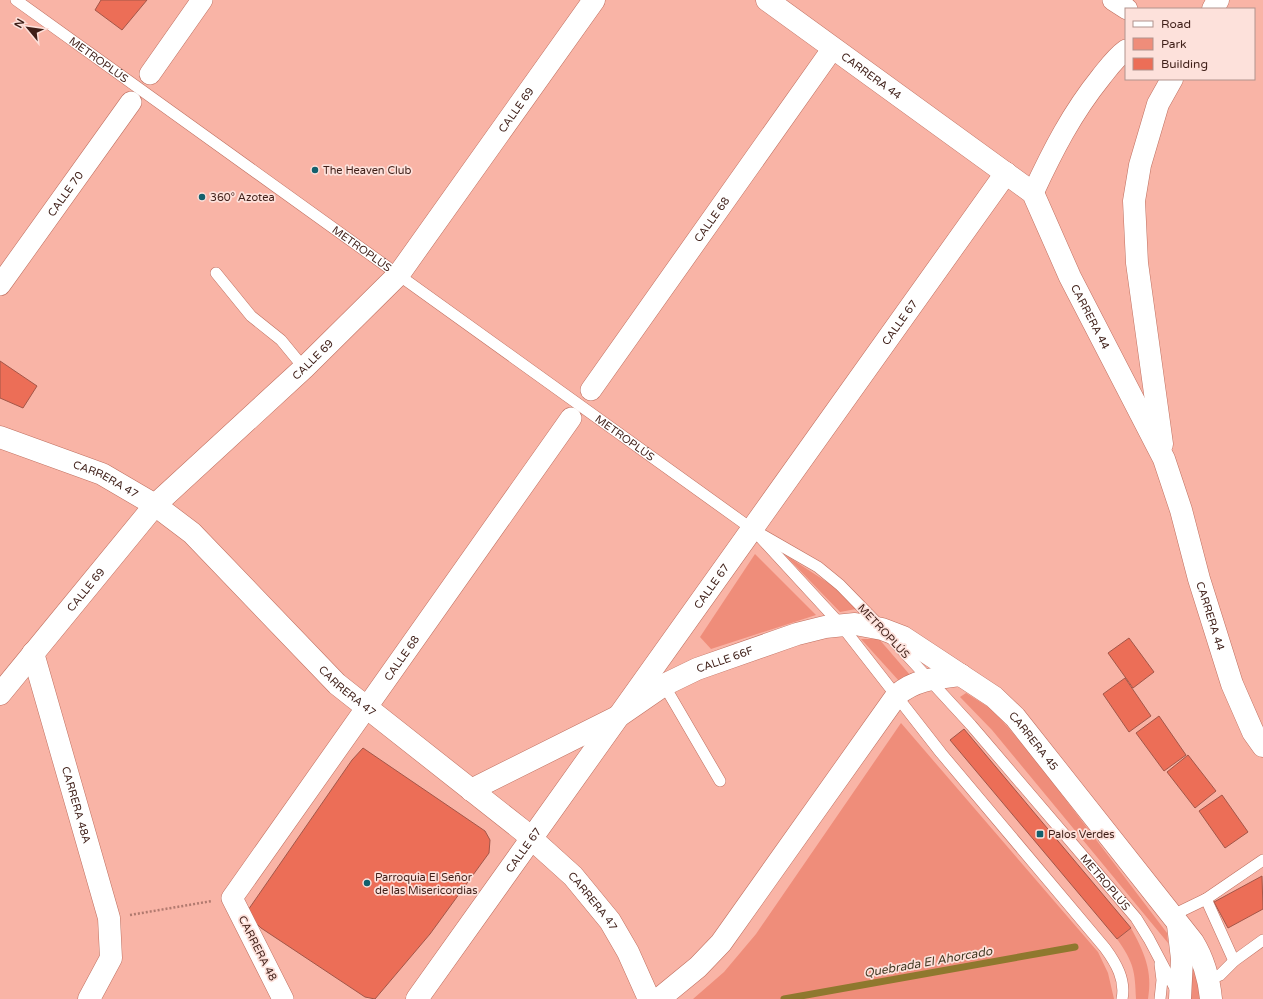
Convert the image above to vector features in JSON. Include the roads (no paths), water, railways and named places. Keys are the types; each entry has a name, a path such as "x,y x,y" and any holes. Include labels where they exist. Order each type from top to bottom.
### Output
{"street":[{"path":"150,74 202,0"},
{"name":"CALLE 69","path":"0,694 155,505 304,368 399,274 594,0"},
{"name":"CARRERA 44","path":"767,0 1033,192 1070,278 1164,459 1182,510 1199,579 1232,684 1254,732 1263,746"},
{"path":"1114,0 1125,8"},
{"name":"CALLE 68","path":"591,390 833,48"},
{"path":"1033,192 1061,135 1084,99 1117,56 1125,51"},
{"path":"1164,459 1137,264 1134,201 1140,165 1151,132 1158,104 1171,80"},
{"path":"1151,132 1167,111 1184,80"},
{"name":"CALLE 70","path":"0,285 130,102"},
{"name":"CALLE 67","path":"417,999 1006,173"},
{"name":"CALLE 68","path":"232,898 571,418"},
{"name":"CARRERA 47","path":"0,437 102,474 155,505 192,533 320,668 366,708 532,838 573,876 610,921 628,952 649,999"},
{"name":"CARRERA 45","path":"841,625 855,624 882,629 921,647 994,698 1015,717 1175,919 1199,952 1210,989"},
{"name":"CALLE 66F","path":"619,716 664,685 697,669 797,634 825,627 841,625"},
{"name":"CARRERA 48A","path":"33,653 110,918 111,958 89,999"},
{"path":"659,999 698,968 722,943 897,695 913,683 928,679 962,675"},
{"path":"471,790 619,716"},
{"name":"CARRERA 48","path":"232,898 284,999"},
{"path":"1175,919 1182,959 1180,999"}],"lane":[{"name":"METROPLÚS","path":"16,0 752,529 818,567 840,585 971,725 1136,918 1180,999"},
{"path":"216,273 252,316 281,340 304,368"},
{"path":"752,529 841,625 941,753 1105,948 1115,961 1122,978 1124,991 1122,999"},
{"path":"664,685 720,781"},
{"path":"1175,919 1263,860"},
{"path":"1206,899 1234,961"},
{"path":"1210,989 1220,975 1234,961 1263,940"},
{"name":"METROPLÚS","path":"1158,956 1162,980 1160,999"}],"waterway":[{"name":"Quebrada El Ahorcado","path":"784,999 1075,947"}],"place":[{"name":"The Heaven Club","path":"315,170"},
{"name":"360° Azotea","path":"202,197"},
{"name":"Palos Verdes","path":"1040,834"},
{"name":"Parroquia El Señor de las Misericordias","path":"367,883"}]}
